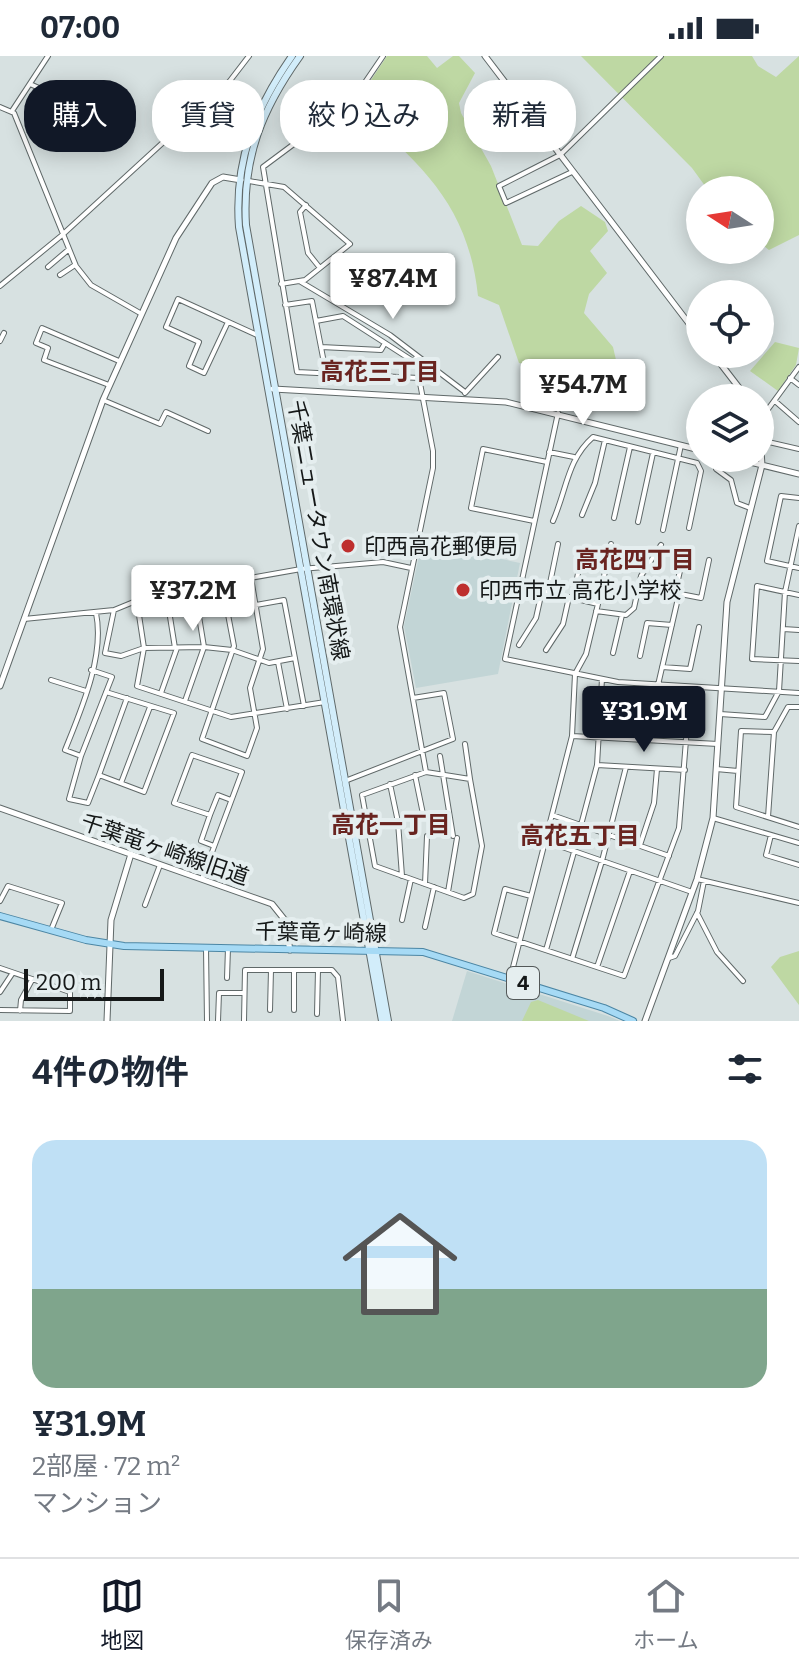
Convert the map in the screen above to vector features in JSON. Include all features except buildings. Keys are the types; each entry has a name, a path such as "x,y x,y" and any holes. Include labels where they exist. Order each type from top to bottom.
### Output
{"main road":[{"name":"千葉ニュータウン南環状線","path":"264,108 292,56"},
{"name":"千葉ニュータウン南環状線","path":"264,110 300,56"},
{"name":"千葉ニュータウン南環状線","path":"250,152 243,180 239,227 272,389"},
{"name":"千葉ニュータウン南環状線","path":"243,180 246,225 272,389 382,1021"},
{"name":"千葉竜ヶ崎線","path":"0,916 109,945 372,950 436,955 633,1021"},
{"name":"千葉ニュータウン南環状線","path":"372,950 388,1021"}],"street":[{"path":"33,80 48,56"},
{"path":"229,80 249,56"},
{"path":"383,56 353,100 263,167 297,372 419,378 433,468 400,627 426,772"},
{"path":"485,56 686,320"},
{"path":"572,172 506,203 499,186 560,155 661,56"},
{"path":"12,111 24,93"},
{"path":"0,107 12,111"},
{"path":"12,111 75,265 91,285 140,313"},
{"path":"0,286 61,236 152,152"},
{"path":"0,686 103,400 140,313 179,231 207,188 223,177 284,187 350,244 299,281 281,284"},
{"path":"306,205 300,212 308,253 320,268"},
{"path":"48,267 68,250"},
{"path":"60,275 75,265"},
{"path":"299,281 390,335 464,396"},
{"path":"228,322 204,373 189,366 199,342 166,327 178,299 259,336"},
{"path":"285,305 312,301 326,373"},
{"path":"316,321 343,316 413,361 417,357"},
{"path":"109,385 44,360 48,348 36,343 42,328 119,361"},
{"path":"0,341 4,333"},
{"path":"321,347 381,350 385,343"},
{"path":"464,396 498,357"},
{"path":"799,367 775,401 799,422"},
{"path":"724,368 736,384"},
{"path":"790,378 799,385"},
{"path":"272,389 422,398 464,396 524,405 686,446"},
{"path":"103,400 160,424 166,412 208,431"},
{"path":"558,413 505,659 602,679 799,693"},
{"path":"553,521 566,490 574,457 593,437 697,463 701,471 689,528"},
{"path":"582,515 595,483 605,440"},
{"path":"774,442 799,449"},
{"path":"663,530 681,445"},
{"path":"614,518 630,447"},
{"path":"534,521 471,508 483,449 547,462"},
{"path":"549,452 574,457"},
{"path":"638,522 653,453"},
{"path":"774,468 799,474"},
{"path":"720,472 731,480 737,503 750,508"},
{"path":"645,1021 697,879 713,818 729,590 760,472"},
{"path":"799,498 781,496 767,561 799,568"},
{"path":"720,714 765,717 779,691 785,592 799,531"},
{"path":"519,645 536,618 558,544"},
{"path":"510,979 572,736 575,674 586,654 611,544"},
{"path":"596,611 622,615 634,608 639,586 661,545"},
{"path":"546,650 563,624 583,549"},
{"path":"658,685 684,553"},
{"path":"639,586 701,598 709,560"},
{"path":"24,619 114,610 166,592 194,592 222,583 304,568 383,562 411,568"},
{"path":"222,583 232,650 202,739 247,756 257,728 250,688 263,649 251,578"},
{"path":"520,586 598,604"},
{"path":"799,595 757,586 752,659 799,661"},
{"path":"161,693 176,648 166,592"},
{"path":"185,701 204,647 194,592"},
{"path":"256,605 284,600 304,706"},
{"path":"137,602 144,648 137,686 235,717 328,701"},
{"path":"114,610 105,653 121,656 144,648 204,647 232,650 259,660 278,662 295,658"},
{"path":"81,756 65,750 91,670 99,629 96,613"},
{"path":"613,653 622,615"},
{"path":"640,656 647,623 672,625"},
{"path":"662,667 690,669 699,627"},
{"path":"783,629 799,630"},
{"path":"278,662 287,709"},
{"path":"91,670 112,677 81,756 69,799 88,803 127,698"},
{"path":"581,825 597,765 602,679"},
{"path":"51,680 86,691"},
{"path":"99,775 144,792 174,713 106,692"},
{"path":"342,782 453,739 444,693 413,698"},
{"path":"121,783 150,706"},
{"path":"768,817 774,732 788,707 799,707"},
{"path":"531,896 505,889 494,933 624,976 681,820 688,715 600,709"},
{"path":"774,732 741,731 736,807 799,827"},
{"path":"572,736 718,744"},
{"path":"465,744 482,846 473,894 464,898 375,866 362,795 426,772 470,779"},
{"path":"202,879 242,772 192,755 174,803 210,815"},
{"path":"440,756 455,837 448,892"},
{"path":"597,765 685,770"},
{"path":"572,959 626,767"},
{"path":"640,845 654,803 657,769"},
{"path":"716,769 738,771"},
{"path":"415,775 423,814"},
{"path":"390,784 398,822 402,876"},
{"path":"214,846 201,841 210,815 218,795 231,800"},
{"name":"千葉竜ヶ崎線旧道","path":"0,808 275,906 284,919 290,950"},
{"path":"552,815 669,856"},
{"path":"713,818 799,843"},
{"path":"771,835 766,855 799,865"},
{"path":"425,884 427,836"},
{"path":"545,841 692,892"},
{"path":"546,950 574,851"},
{"path":"107,1021 109,945 114,907 131,854"},
{"path":"145,905 160,865"},
{"path":"597,967 630,871"},
{"path":"402,920 411,879"},
{"path":"697,879 799,903"},
{"path":"669,958 675,956 697,913 704,881"},
{"path":"0,901 8,886 62,903 51,930"},
{"path":"425,927 434,887"},
{"path":"697,913 701,915 717,952 743,981"},
{"path":"206,948 207,1021"},
{"path":"227,978 228,948"},
{"path":"0,968 70,992 70,1011 0,1010"},
{"path":"244,1021 245,970 332,970 338,977 343,1021"},
{"path":"270,1010 271,970"},
{"path":"294,970 294,1010"},
{"path":"317,1014 318,970"},
{"path":"0,992 12,973"},
{"path":"20,1011 21,1000 32,980"},
{"path":"218,1021 219,993 244,993"}],"shaded area":[{"name":"印西市立 高花小学校","path":"422,542 520,563 498,674 416,688 404,626"},
{"path":"467,971 608,1016 620,1021 452,1021"}],"green space":[{"path":"387,56 427,56 437,68 453,56 459,56 475,73 471,80 464,80 464,94 459,103 464,118 464,152 483,152 522,245 538,246 559,221 581,206 605,222 608,231 590,251 607,273 589,294 584,313 613,347 616,360 597,374 519,363 499,305 478,296 473,265 454,214 440,191 405,152 448,152 448,80 371,80"},
{"path":"581,56 752,56 758,66 776,77 799,56 799,235 774,248 774,176 698,176"},
{"path":"774,343 799,348 796,365 778,391 774,384 768,384 750,371 753,368 774,368"},
{"path":"799,951 799,1005 771,967 780,957"},
{"path":"538,1000 589,1021 522,1021 531,1002"}],"place":[{"name":"印西高花郵便局","path":"348,546"},
{"name":"印西市立 高花小学校","path":"463,590"}],"district":[{"name":"高花三丁目","path":"380,372"},
{"name":"高花四丁目","path":"635,560"},
{"name":"高花一丁目","path":"391,825"},
{"name":"高花五丁目","path":"580,836"}]}
